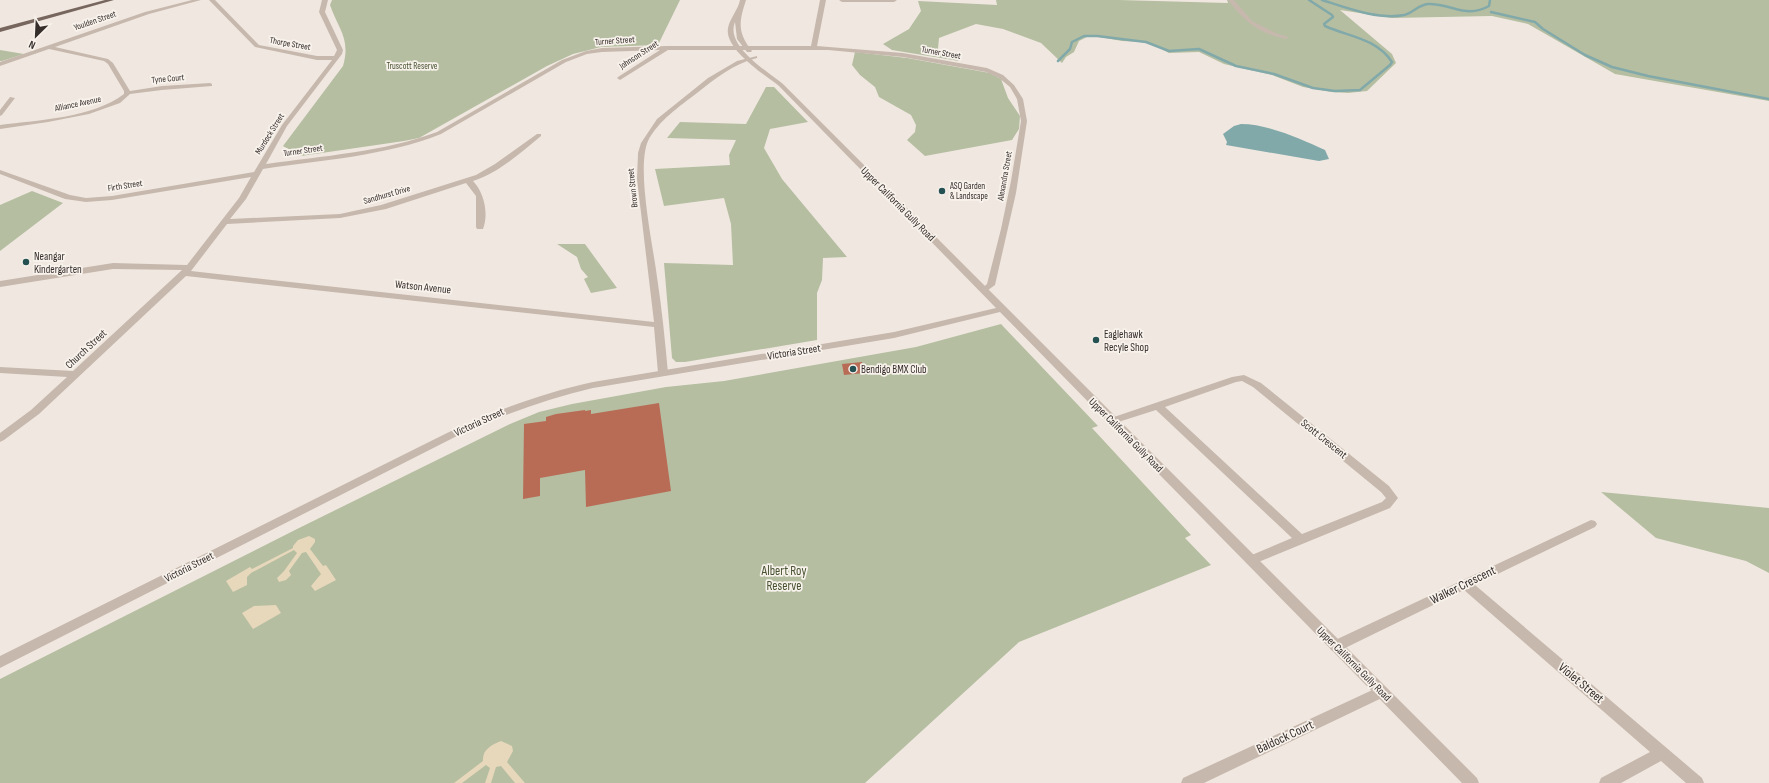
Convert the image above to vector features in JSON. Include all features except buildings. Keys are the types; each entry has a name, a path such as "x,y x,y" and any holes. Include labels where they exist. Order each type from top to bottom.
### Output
{"main road":[{"path":"0,30 111,0"}],"street":[{"name":"Youlden Street","path":"0,64 153,11 198,0"},
{"name":"Thorpe Street","path":"212,0 257,46 317,58 337,58"},
{"path":"325,0 322,12 340,50 337,58"},
{"name":"Upper California Gully Road","path":"743,0 737,31 739,39 751,58"},
{"path":"814,47 822,0"},
{"path":"842,0 894,0"},
{"path":"1231,0 1250,22 1286,37"},
{"name":"Upper California Gully Road","path":"741,8 730,29 730,37 736,47 751,58 781,85 1472,783"},
{"path":"47,47 106,60 110,64 127,93"},
{"name":"Turner Street","path":"261,167 394,147 417,142 439,133 571,58 602,50 814,47 903,56 994,72"},
{"name":"Johnson Street","path":"620,78 667,48"},
{"name":"Murdock Street","path":"187,271 242,199 284,126 337,58"},
{"name":"Brown Street","path":"664,373 641,177 641,151 652,130 670,113 724,70 751,58"},
{"name":"Alexandra Street","path":"984,290 990,285 994,277 1015,182 1020,141 1024,127 1024,113 1019,97 1008,81 994,72"},
{"name":"Tyne Court","path":"127,93 210,85"},
{"name":"Alliance Avenue","path":"0,127 95,111 116,104 125,97 127,93"},
{"path":"0,114 12,98"},
{"name":"Sandhurst Drive","path":"224,222 356,214 392,205 468,181 493,169 539,135"},
{"name":"Firth Street","path":"0,172 68,197 86,200 112,198 256,174"},
{"path":"468,181 477,190 481,197 480,227"},
{"name":"Watson Avenue","path":"0,284 106,267 187,271 659,325"},
{"name":"Church Street","path":"0,438 35,412 187,271"},
{"name":"Victoria Street","path":"0,662 421,450 499,413 542,397 565,391 664,373 894,335 1002,308"},
{"path":"0,370 75,374"},
{"name":"Scott Crescent","path":"1112,421 1235,380 1248,380 1257,385 1379,484 1389,493 1392,498 1386,505 1251,560"},
{"path":"1158,406 1301,540"},
{"name":"Walker Crescent","path":"1336,646 1591,524"},
{"name":"Violet Street","path":"1465,584 1697,783"},
{"name":"Baldock Court","path":"1188,783 1381,692"},
{"path":"1606,783 1663,754"}],"green space":[{"name":"Truscott Reserve","path":"332,0 680,0 658,45 601,47 573,54 547,66 419,138 301,156 283,146 343,66 345,56 345,41 330,5"},
{"path":"996,0 1119,0 1228,3 1227,0 1769,0 1769,101 1615,74 1528,24 1492,16 1392,18 1340,10 1392,54 1396,63 1367,91 1348,93 1303,87 1272,75 1224,64 1199,52 1169,53 1152,44 1100,37 1087,37 1079,41 1074,52 1066,57 1062,63 1041,43 1003,29 976,24 939,38 938,49 959,61 892,50 883,44 909,29 921,11 918,1 997,5"},
{"path":"0,50 24,54 0,61"},
{"path":"855,52 907,58 990,73 1001,79 1008,98 1020,116 1019,129 1012,140 925,156 907,140 915,132 916,125 911,115 879,97 875,87 860,75 852,65"},
{"path":"766,87 774,87 808,122 770,129 764,148 782,179 847,257 823,258 822,280 817,293 817,340 685,362 676,362 672,358 664,263 733,265 731,224 724,198 664,206 655,169 730,165 729,155 736,140 667,138 680,122 746,124"},
{"path":"32,191 63,203 0,251 0,205"},
{"path":"557,244 585,244 617,288 591,293 584,279 588,277 581,269 577,257"},
{"name":"Albert Roy Reserve","path":"1001,324 1098,426 1092,428 1191,535 1185,538 1211,565 1019,642 865,783 0,783 0,679 297,529 510,424 539,412 572,404 666,387 724,381 916,347"},
{"path":"1601,492 1769,508 1769,573 1746,561 1656,538"}],"sand":[{"path":"309,536 315,539 315,542 310,549 323,566 326,565 336,580 315,591 311,586 321,574 306,552 302,553 289,571 291,575 286,580 279,582 277,578 297,553 294,550 251,573 247,577 247,585 233,592 226,581 250,567 252,569 293,548 298,540"},
{"path":"276,605 281,613 253,629 242,613 254,606"},
{"path":"501,741 512,746 513,751 507,762 525,783 515,783 501,766 496,767 491,783 485,783 490,768 486,765 462,783 454,783 483,761 484,754 488,748"}],"water":[{"path":"1241,124 1273,129 1295,137 1325,150 1329,159 1319,161 1226,145 1227,142 1223,134 1234,126"}],"waterway":[{"path":"1058,61 1070,49 1072,42 1084,36 1097,36 1146,42 1169,51 1199,49 1236,66 1274,74 1313,88 1335,91 1360,90 1390,65 1392,62 1386,54 1370,43 1325,26 1324,24 1333,17 1332,15 1309,0"},
{"path":"1322,0 1373,15 1384,16 1404,15 1425,4 1445,6 1466,11 1481,10 1489,6 1490,0"},
{"path":"1491,12 1535,22 1543,29 1585,55 1612,67 1648,76 1769,99"}],"place":[{"name":"ASQ Garden & Landscape","path":"942,191"},
{"name":"Neangar Kindergarten","path":"26,262"},
{"name":"Eaglehawk Recyle Shop","path":"1096,340"},
{"name":"Bendigo BMX Club","path":"853,369"}]}
